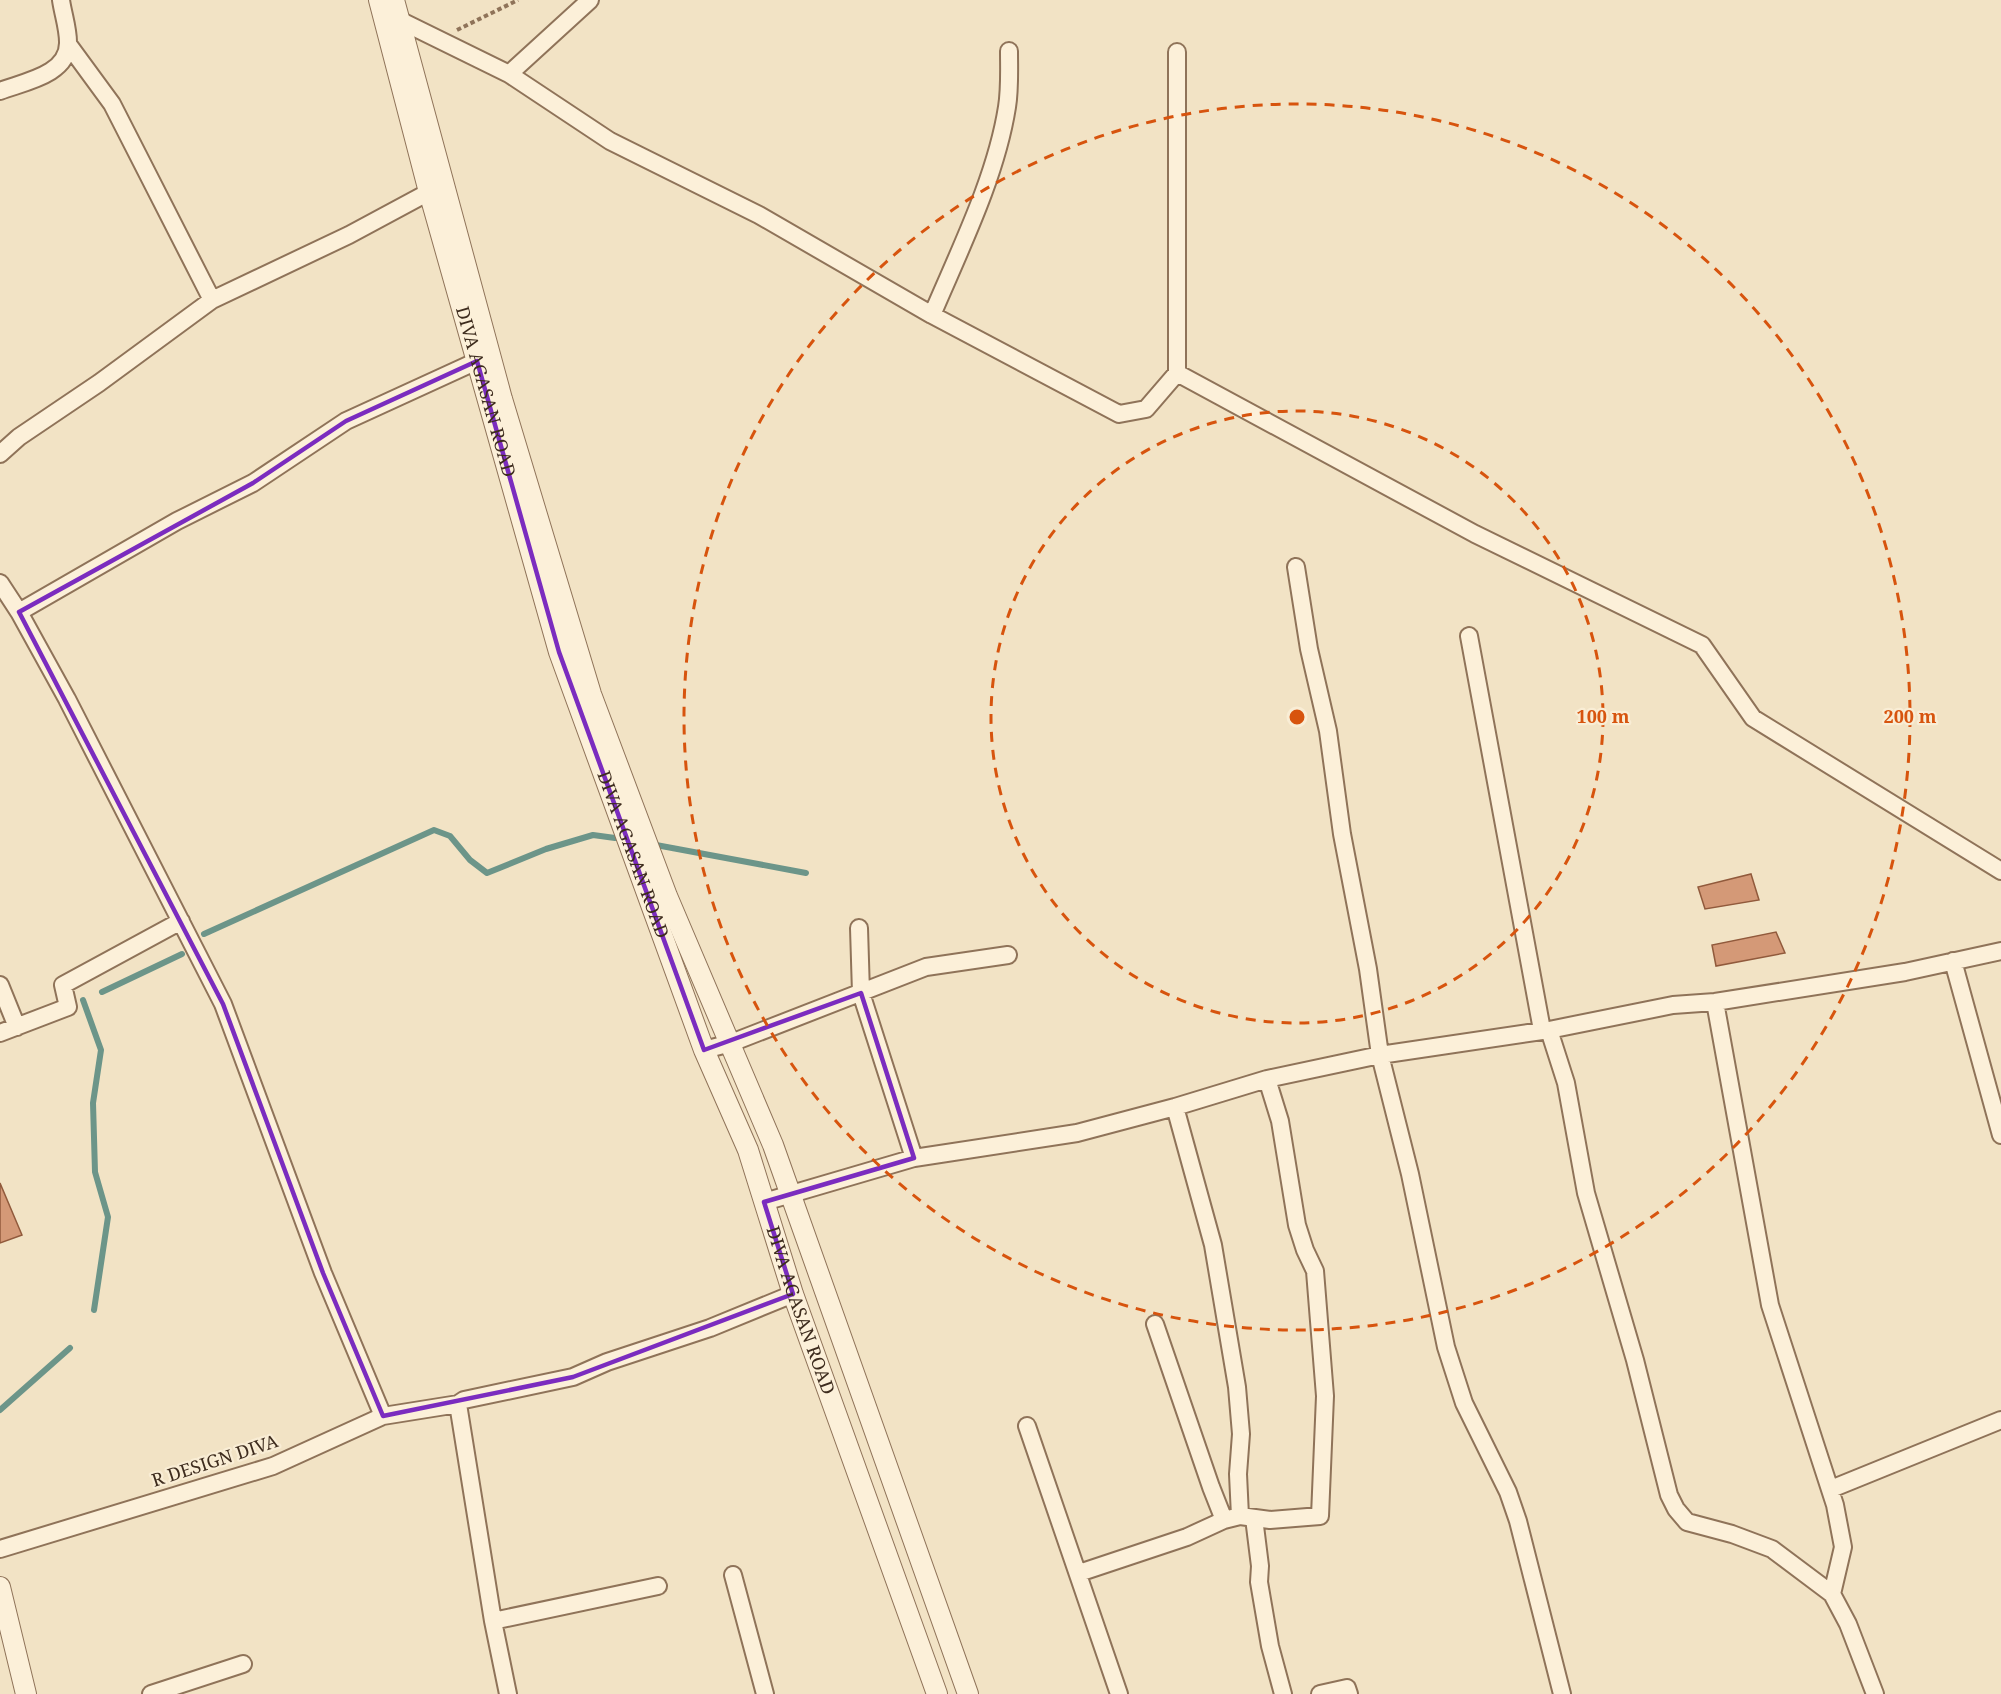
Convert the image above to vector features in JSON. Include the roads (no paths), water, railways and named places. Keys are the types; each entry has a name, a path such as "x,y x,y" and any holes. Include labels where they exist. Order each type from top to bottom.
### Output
{"street":[{"path":"61,0 69,44 112,104 212,300"},
{"path":"508,74 590,0"},
{"path":"385,4 401,21 508,74 610,141 759,215 932,315 1119,414 1146,409 1177,373 1177,52"},
{"name":"DIVA AGASAN ROAD","path":"385,4 429,192 559,652 704,1050 748,1150 793,1294 937,1694"},
{"path":"401,21 502,399 591,694 667,896 773,1144 968,1694"},
{"path":"0,91 52,72 61,63 69,44"},
{"path":"932,315 965,238 1000,146 1008,104 1009,51"},
{"path":"0,454 19,437 99,383 212,300 349,235 429,192"},
{"path":"19,612 177,521 253,483 346,420 477,361"},
{"path":"1177,373 1475,534 1702,645 1753,718 2001,871"},
{"path":"1296,567 1309,649 1328,731 1342,834 1368,969 1380,1055 1410,1174 1446,1347 1464,1403 1508,1492 1518,1521 1562,1694"},
{"path":"0,583 19,612 223,1004 323,1273 383,1416"},
{"path":"1469,636 1546,1030 1566,1083 1586,1193 1635,1360 1669,1495 1687,1522 1732,1534 1772,1550 1832,1594 1848,1624 1875,1694"},
{"path":"0,1033 68,1007 63,985 181,921"},
{"path":"859,928 861,993 914,1158"},
{"path":"764,1202 914,1158 1077,1133 1267,1079 1380,1055 1546,1030 1673,1005 1715,1002 1905,972 2001,951"},
{"path":"704,1050 731,1043 926,967 1008,955"},
{"path":"1953,961 2001,1135"},
{"path":"0,985 17,1027"},
{"path":"1715,1002 1770,1305 1831,1489 1844,1546 1832,1594"},
{"path":"1079,1573 1239,1518 1270,1520 1320,1516 1325,1396 1315,1271 1297,1225 1280,1121 1267,1079"},
{"path":"1175,1107 1213,1245 1233,1356 1241,1434 1238,1474 1239,1518"},
{"name":"R DESIGN DIVA","path":"0,1549 273,1466 383,1416 458,1404 464,1400 573,1377 607,1362 710,1328 793,1294"},
{"path":"1155,1324 1210,1488 1239,1518 1260,1566 1259,1582 1270,1646 1283,1694"},
{"path":"458,1404 493,1621 508,1694"},
{"path":"1831,1489 2001,1420"},
{"path":"1027,1426 1119,1694"},
{"path":"733,1575 765,1694"},
{"path":"493,1621 658,1586"},
{"path":"0,1587 26,1694"},
{"path":"151,1694 243,1664"},
{"path":"1320,1694 1347,1688 1349,1694"}],"waterway":[{"path":"204,934 434,830 450,836 470,860 487,873 546,849 593,835 615,838"},
{"path":"656,845 806,873"},
{"path":"102,992 182,954"},
{"path":"83,1000 101,1050 93,1103 95,1172 108,1217 94,1310"},
{"path":"0,1410 70,1348"}]}
